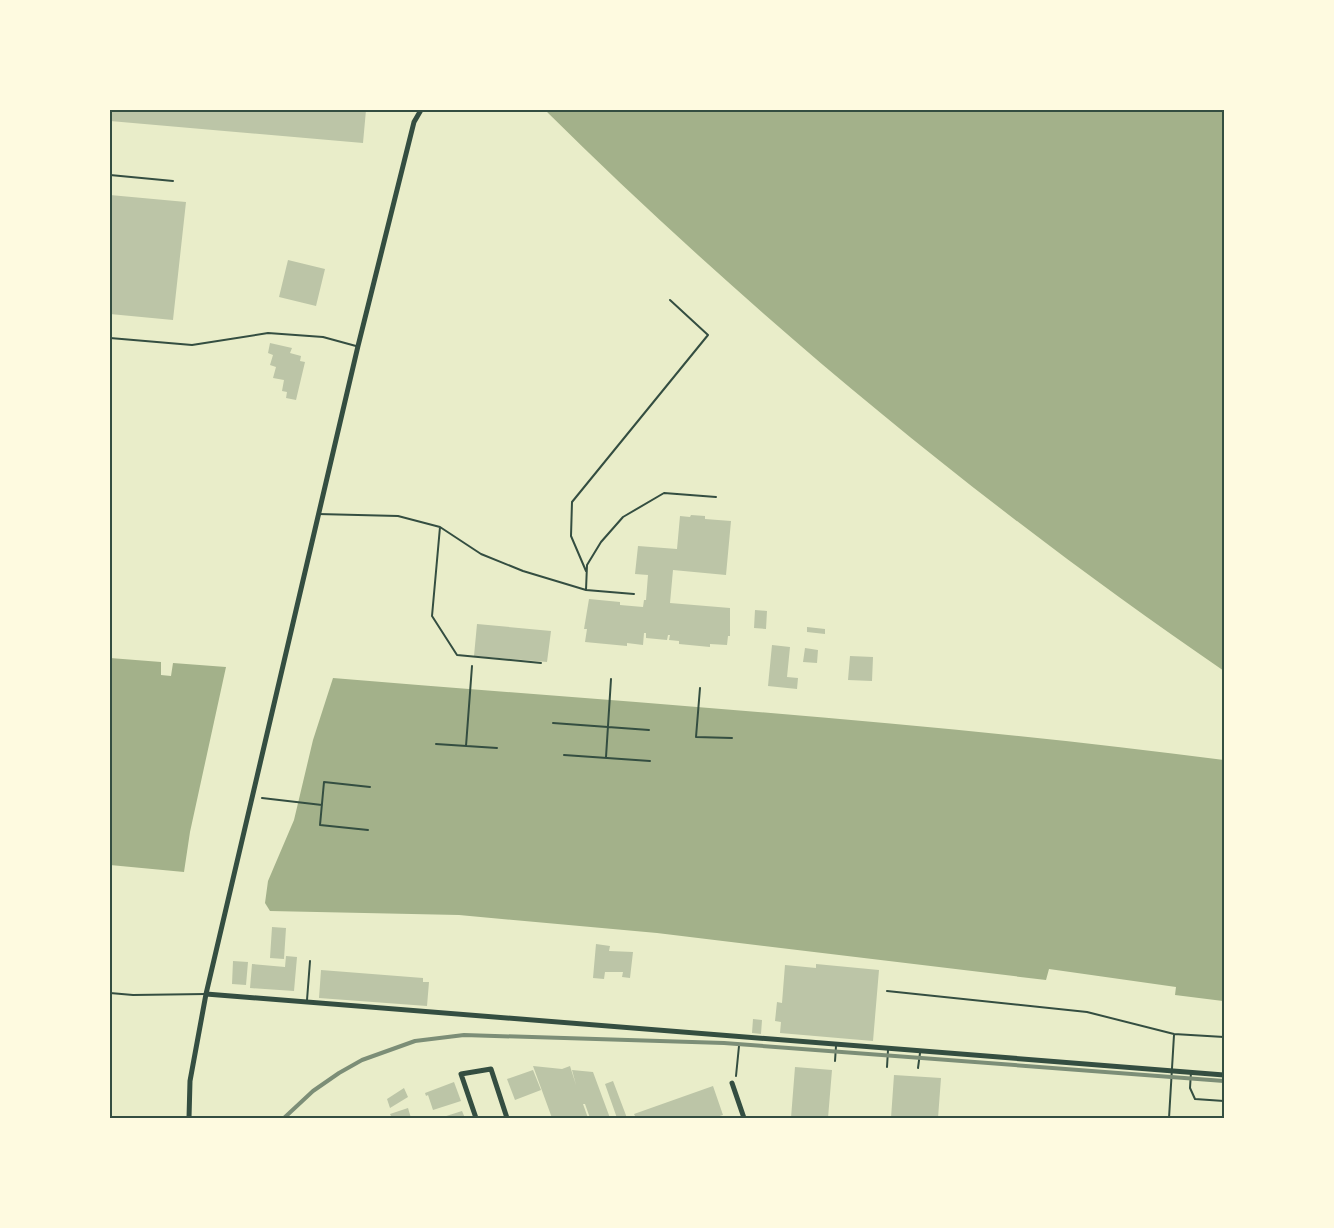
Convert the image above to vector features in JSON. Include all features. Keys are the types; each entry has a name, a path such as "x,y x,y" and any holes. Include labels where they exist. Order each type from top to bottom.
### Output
{"street":[{"path":"189,1119 190,1081 206,994 358,346 414,122 421,110"},
{"path":"206,994 1224,1075"},
{"path":"476,1119 461,1074 491,1069 507,1119"},
{"path":"732,1083 742,1118"}],"lane":[{"path":"110,175 173,180"},
{"path":"587,573 571,536 572,502 708,335 670,300"},
{"path":"110,338 192,345 268,333 323,337 358,346"},
{"path":"586,590 587,565 601,542 623,517 664,493 716,497"},
{"path":"318,514 398,516 440,527 481,554 523,571 586,590 634,594"},
{"path":"440,527 432,616 457,655 541,663"},
{"path":"307,1002 310,961"},
{"path":"887,991 1087,1012 1174,1034 1224,1037"},
{"path":"110,993 206,994"},
{"path":"1169,1119 1174,1034"},
{"path":"835,1062 836,1043"},
{"path":"887,1067 888,1047"},
{"path":"918,1068 920,1050"},
{"path":"1191,1072 1190,1088 1196,1099 1224,1101"}],"path":[{"path":"466,746 472,666"},
{"path":"606,758 611,679"},
{"path":"700,688 696,737 732,738"},
{"path":"553,723 650,730"},
{"path":"436,744 497,748"},
{"path":"564,755 650,761"},
{"path":"368,830 320,825 324,782 370,787"},
{"path":"252,797 322,805"},
{"path":"737,1065 738,1049"}],"shaded area":[{"path":"545,110 1224,110 1224,671 1046,543 872,406 705,261"},
{"path":"110,658 161,662 161,675 171,676 173,663 226,667 190,832 184,872 110,865"},
{"path":"333,678 1002,734 1224,760 1223,1001 1175,995 1176,987 1049,969 1046,980 657,933 459,915 270,911 265,903 268,881 294,820 313,740"}],"building":[{"path":"110,110 366,110 363,143 110,121"},
{"path":"110,195 186,202 173,320 110,314"},
{"path":"288,260 325,269 316,306 279,297"},
{"path":"270,343 292,348 290,353 301,356 300,361 305,362 296,400 286,398 287,392 282,391 284,380 273,378 276,367 270,365 273,355 268,353"},
{"path":"691,515 705,516 705,519 731,521 726,575 673,570 670,603 730,608 730,636 728,636 727,645 710,644 710,647 679,644 679,641 669,640 670,635 667,640 646,638 646,633 644,633 643,645 627,643 627,646 585,642 587,629 584,629 589,599 643,607 644,600 646,600 648,575 635,574 638,546 677,549 680,516 690,517"},
{"path":"755,610 767,611 766,629 754,628"},
{"path":"477,624 551,631 547,662 474,656"},
{"path":"807,627 825,629 825,634 807,632"},
{"path":"772,645 790,647 787,677 798,678 797,689 768,686"},
{"path":"805,648 818,650 817,663 803,662"},
{"path":"850,656 873,657 872,681 848,680"},
{"path":"272,927 286,928 284,959 270,958"},
{"path":"596,944 610,946 609,951 633,952 630,978 622,977 623,972 605,972 604,979 593,978"},
{"path":"286,956 297,957 294,991 250,988 252,964 285,967"},
{"path":"233,961 248,962 246,985 232,984"},
{"path":"816,964 879,970 873,1041 780,1033 781,1022 775,1021 777,1002 782,1003 785,965 816,968"},
{"path":"321,970 423,978 423,982 429,982 427,1006 319,998"},
{"path":"753,1019 762,1020 761,1034 752,1033"},
{"path":"533,1066 562,1069 570,1066 576,1085 572,1070 593,1072 610,1118 590,1118 583,1104 588,1118 552,1118"},
{"path":"795,1067 832,1070 828,1118 791,1118"},
{"path":"533,1070 541,1090 515,1100 507,1079"},
{"path":"894,1075 941,1078 938,1118 891,1118"},
{"path":"613,1081 627,1118 617,1118 605,1084"},
{"path":"454,1082 461,1101 433,1110 428,1095 426,1096 425,1093"},
{"path":"713,1086 723,1115 713,1118 636,1118 634,1114"},
{"path":"404,1088 408,1097 390,1108 387,1099"},
{"path":"408,1108 411,1118 392,1118 390,1114"},
{"path":"462,1111 465,1118 440,1118"}],"railway":[{"path":"284,1118 313,1091 362,1060 415,1041 464,1035 724,1043 1224,1081"}]}
